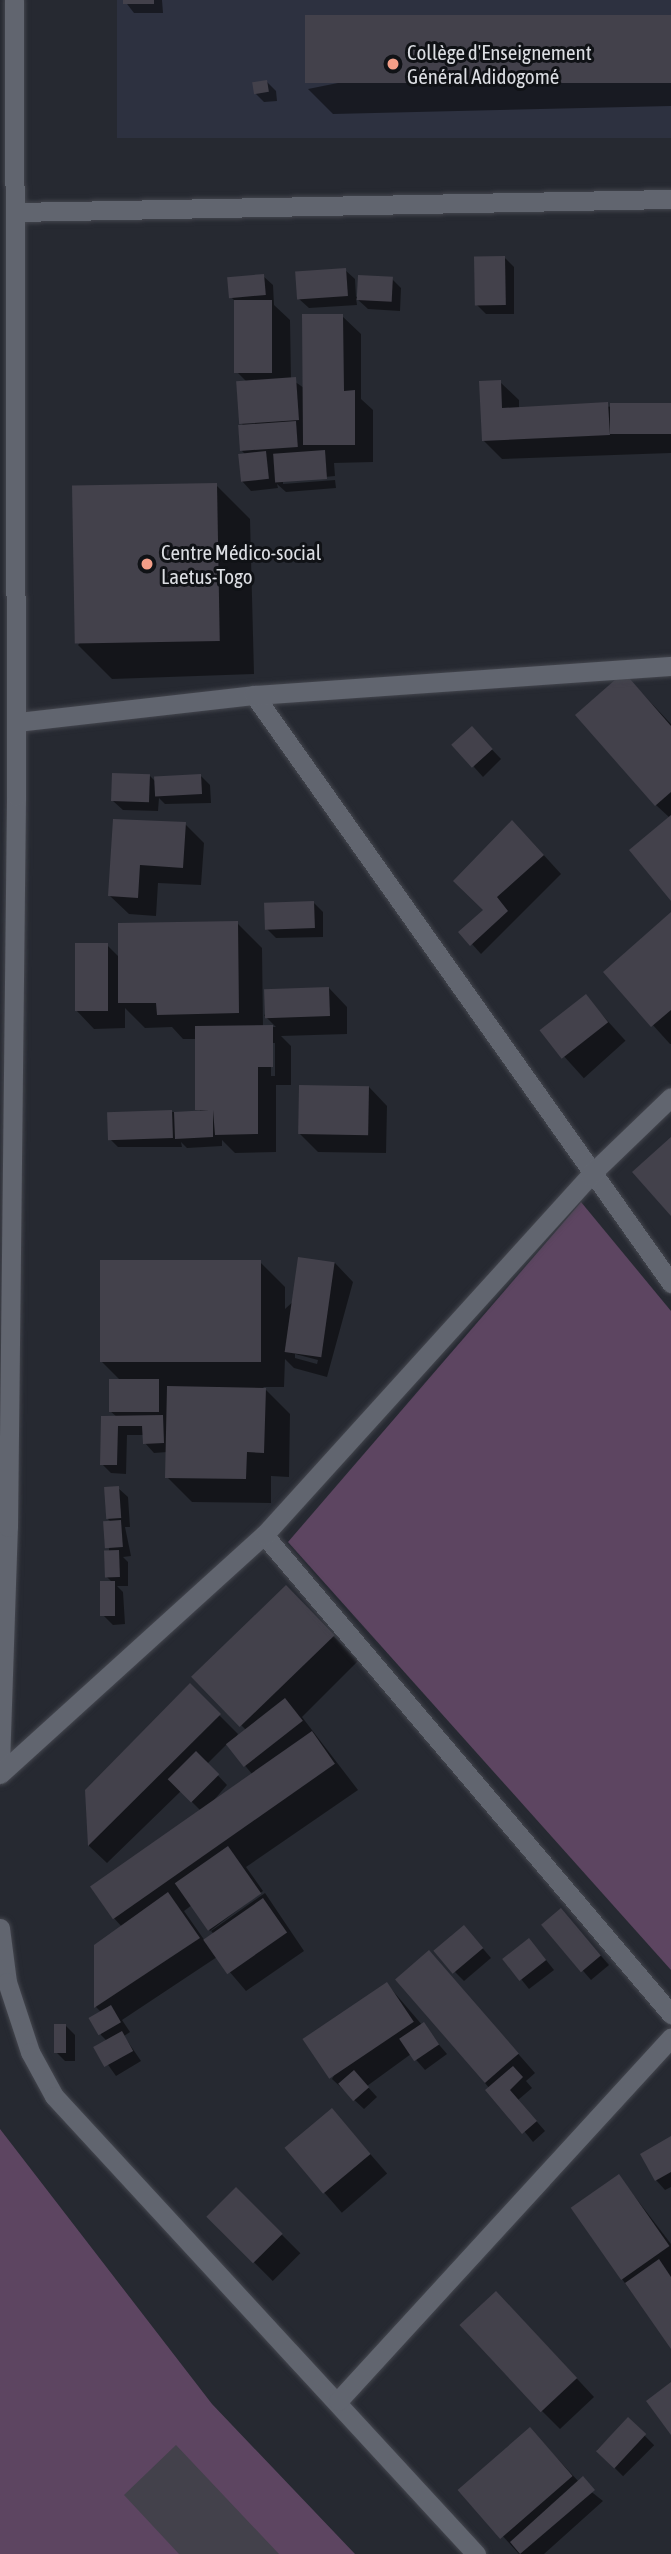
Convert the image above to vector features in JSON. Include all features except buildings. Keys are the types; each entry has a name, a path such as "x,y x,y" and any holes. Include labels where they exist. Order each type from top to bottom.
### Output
{"street":[{"path":"0,1765 8,797 17,722 14,0"},
{"path":"16,212 671,199"},
{"path":"17,722 254,695 671,666"},
{"path":"254,695 590,1175 671,1283"},
{"path":"0,1774 264,1535 590,1175 671,1097"},
{"path":"264,1535 671,2014"},
{"path":"0,1928 7,1982 30,2052 54,2096 338,2401 476,2554"},
{"path":"338,2401 671,2038"}],"shaded area":[{"name":"Collège d'Enseignement Général Adidogomé","path":"117,0 671,0 671,138 117,138"},
{"path":"581,1202 671,1311 671,1970 288,1542"},
{"path":"0,2129 212,2404 355,2554 0,2554"}],"place":[{"name":"Collège d'Enseignement Général Adidogomé","path":"393,64"},
{"name":"Centre Médico-social Laetus-Togo","path":"147,564"}]}
